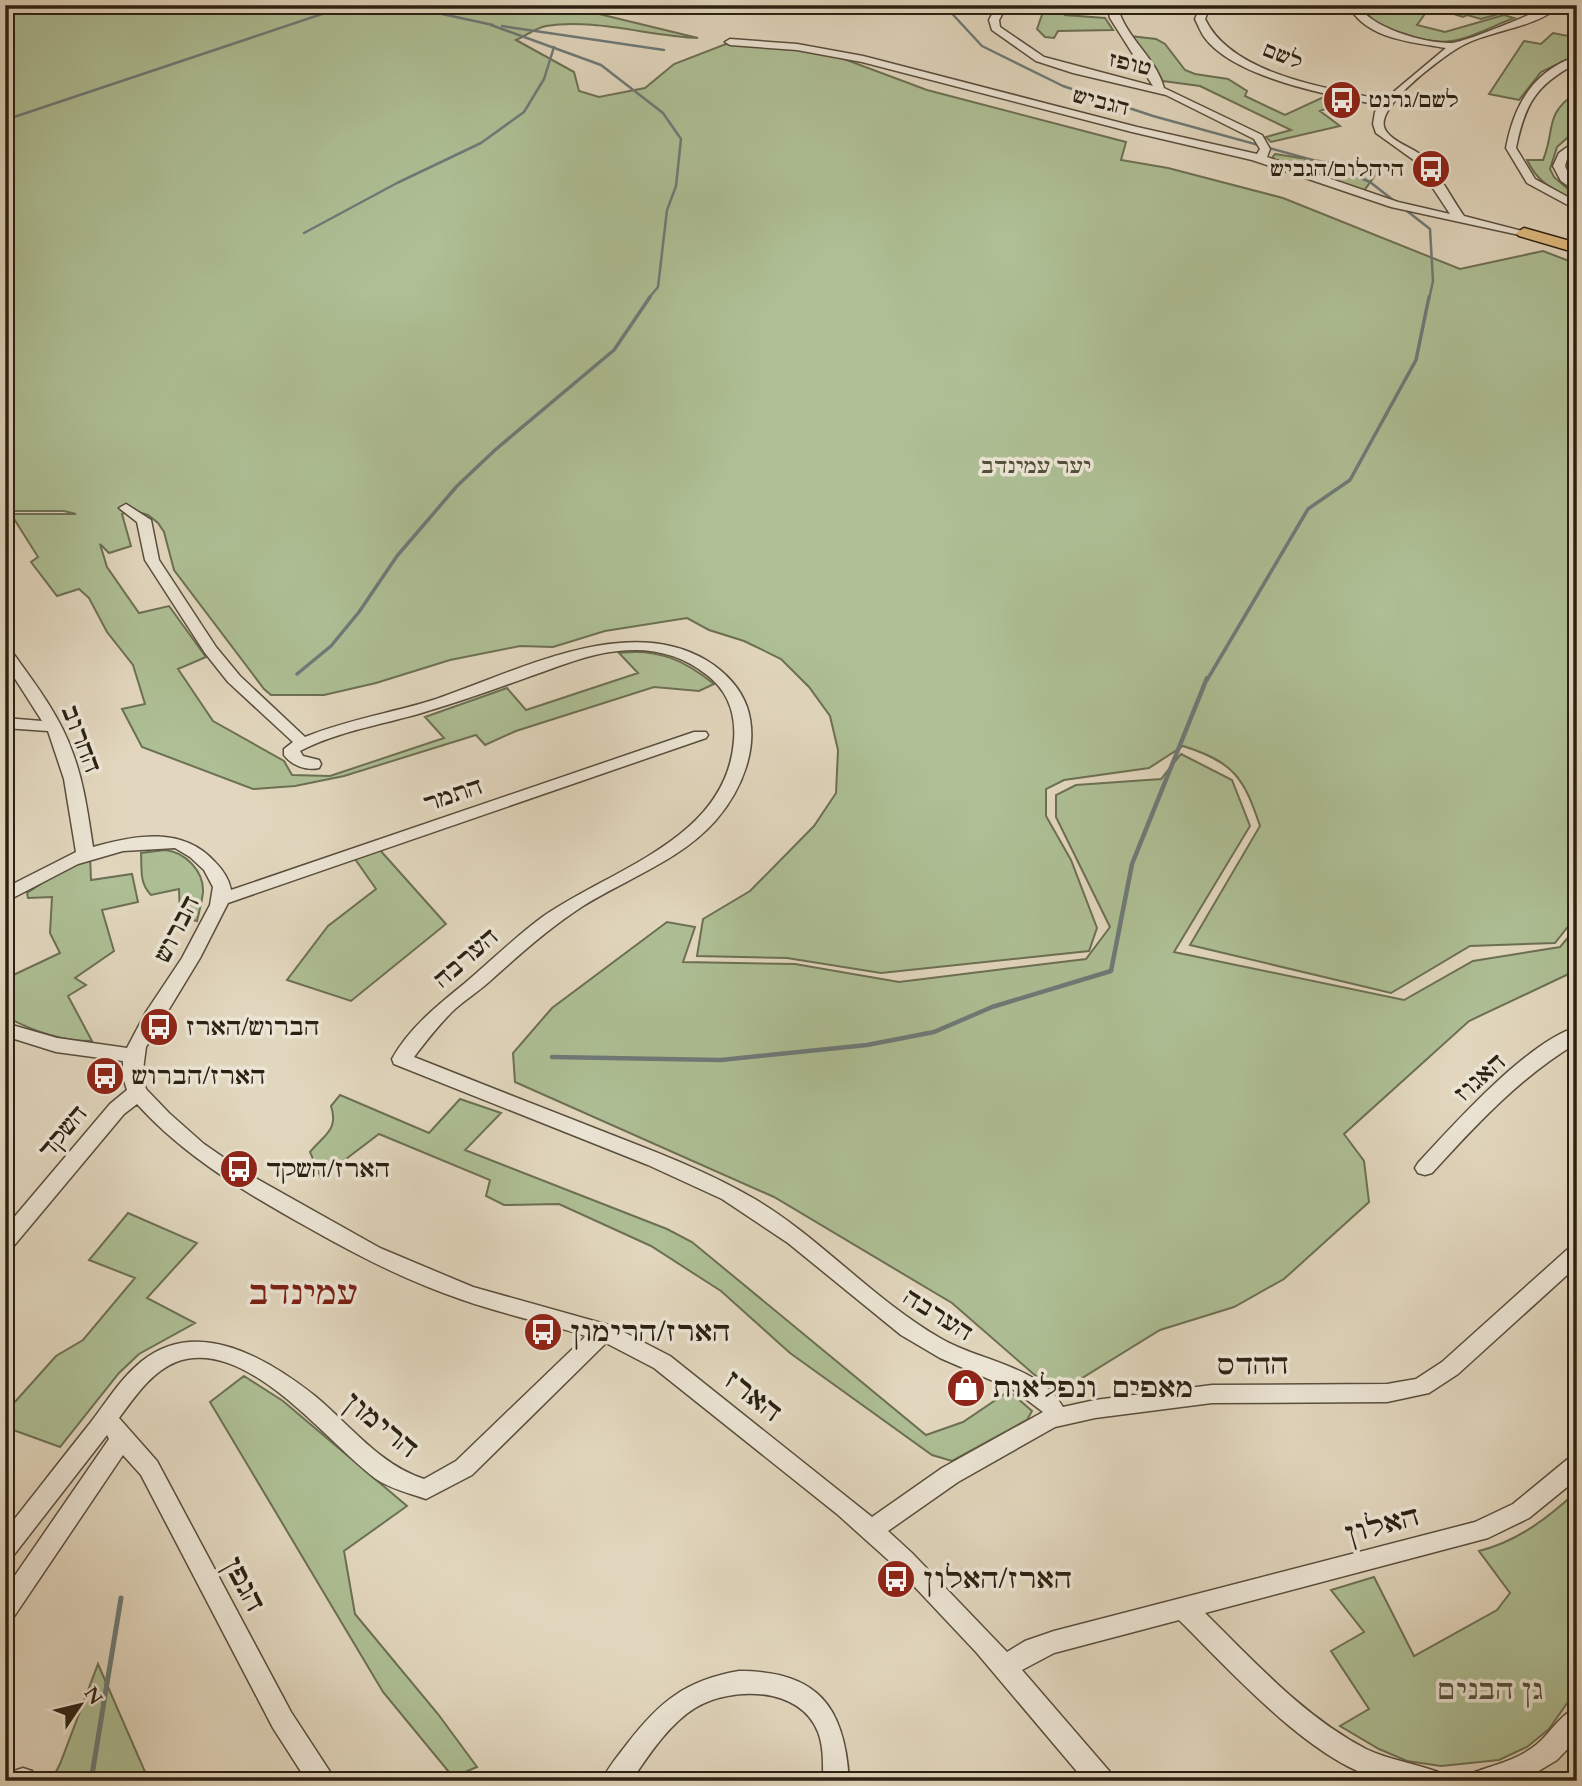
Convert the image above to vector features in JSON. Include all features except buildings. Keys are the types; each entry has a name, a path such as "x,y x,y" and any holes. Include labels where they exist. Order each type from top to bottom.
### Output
{"main road":[{"path":"1524,233 1573,244"}],"street":[{"name":"טופז","path":"1002,5 993,20 995,28 1028,53 1069,68 1159,90 1253,134 1265,146 1261,159"},
{"path":"1112,5 1119,27 1156,79 1159,90"},
{"name":"לשם","path":"1206,5 1200,19 1205,32 1218,46 1243,62 1309,87 1385,103"},
{"path":"1353,5 1362,19 1379,29 1454,46"},
{"path":"1459,218 1418,158 1379,130 1378,119 1385,103 1454,46 1543,13 1556,5"},
{"name":"הגביש","path":"730,42 797,47 863,59 1136,130 1261,159 1387,203 1524,233"},
{"path":"1577,59 1548,74 1533,88 1520,116 1511,148 1531,181 1577,207"},
{"path":"1577,143 1563,155 1559,166 1565,179 1577,188"},
{"path":"126,508 144,520 152,561 210,650 234,679 303,743 292,749 292,755 297,760 313,764"},
{"name":"הערבה","path":"303,743 458,697 570,658 621,645 645,645 674,650 699,663 723,682 732,692 741,714 743,742 732,781 708,817 687,838 661,856 583,897 534,932 450,1003 401,1059 678,1169 729,1194 802,1242 910,1330 954,1356 1028,1385 1047,1399 1057,1417"},
{"name":"החרוב","path":"5,652 54,727 69,768 85,853"},
{"path":"5,723 54,727"},
{"name":"התמר","path":"220,900 700,735"},
{"name":"הברוש","path":"5,895 85,853 151,842 182,844 197,854 219,879 222,887 220,900 187,966 143,1033 134,1056"},
{"path":"5,1029 56,1045 134,1056 132,1077 138,1092"},
{"name":"האגוז","path":"1425,1168 1468,1121 1506,1086 1577,1034"},
{"name":"השקד","path":"5,1242 117,1110 138,1092"},
{"name":"הארז","path":"138,1092 183,1137 228,1172 357,1246 454,1289 604,1332 634,1345 662,1362 872,1530 945,1601 1005,1667 1101,1781"},
{"name":"ההדס","path":"872,1530 950,1475 1032,1428 1057,1417 1095,1409 1212,1394 1387,1393 1421,1387 1450,1368 1577,1253"},
{"name":"הרימון","path":"106,1419 128,1390 160,1360 180,1352 220,1352 269,1376 290,1390 314,1408 384,1472 426,1489 464,1468 604,1332"},
{"path":"5,1549 106,1419"},
{"name":"הגפן","path":"106,1419 149,1468 282,1720 323,1781"},
{"path":"5,1610 122,1437"},
{"name":"האלון","path":"1005,1667 1034,1649 1054,1642 1480,1531 1521,1511 1577,1465"},
{"path":"1185,1610 1315,1732 1378,1768 1429,1781"},
{"path":"615,1781 664,1719 684,1702 709,1687 733,1683 762,1683 785,1689 805,1699 825,1719 835,1752 836,1781"},
{"path":"1483,1781 1504,1777 1531,1765 1553,1749 1577,1719"}],"green space":[{"name":"יער עמינדב","path":"5,5 562,5 698,38 564,24 542,27 516,40 574,72 579,91 599,97 645,88 674,64 726,44 767,45 836,56 927,90 1126,142 1121,160 1168,168 1283,198 1460,269 1543,251 1577,264 1577,915 1555,943 1470,946 1391,993 1190,945 1260,826 1248,796 1235,774 1214,758 1183,746 1149,768 1064,780 1046,789 1046,816 1071,860 1097,928 1089,951 881,973 787,958 697,956 703,919 750,891 814,826 836,793 838,750 830,716 809,687 781,659 744,641 709,630 687,618 605,631 553,647 520,646 450,660 376,683 324,695 271,695 174,570 164,532 158,523 148,515 132,510 122,514 131,546 109,553 100,544 107,567 139,613 169,606 206,657 178,669 213,721 284,761 292,775 330,776 444,738 425,717 507,688 526,710 638,673 619,653 658,654 681,662 714,684 699,691 654,687 516,731 485,745 476,735 344,776 295,786 253,789 142,747 122,709 145,704 133,665 107,632 89,598 79,589 57,596 31,562 38,557 11,514 76,514 64,511 5,511"},
{"path":"1068,5 1065,15 1105,18 1113,30 1058,31 1054,38 1045,37 1037,29 1044,9 1015,6"},
{"path":"1363,5 1396,5 1427,11 1417,25 1445,32 1504,15 1514,18 1459,39 1429,41 1401,34 1376,22 1367,14"},
{"path":"1447,5 1491,5 1489,12 1499,14 1481,19 1467,15 1463,17 1444,11"},
{"path":"1577,28 1577,55 1541,72 1519,100 1489,94 1524,41 1541,44 1553,33 1568,36"},
{"path":"1130,36 1156,39 1165,44 1185,70 1228,79 1247,91 1245,96 1285,115 1328,95 1358,102 1335,105 1320,111 1340,126 1271,142 1266,137 1291,130 1200,86 1163,81"},
{"path":"1577,92 1577,129 1557,147 1550,169 1554,177 1577,197 1577,202 1542,181 1527,160 1543,160 1555,115 1566,100"},
{"path":"1275,154 1379,170 1363,192 1278,161 1272,158"},
{"path":"1181,754 1232,780 1250,826 1174,952 1404,1000 1473,961 1560,947 1577,927 1577,970 1469,1021 1344,1134 1364,1161 1369,1202 1284,1279 1234,1307 1160,1330 1061,1391 1037,1377 952,1303 774,1197 515,1082 513,1053 552,1008 667,922 695,927 683,962 795,964 899,982 1086,959 1110,927 1056,817 1056,795 1076,785 1161,779"},
{"path":"379,849 446,924 351,1001 287,980 328,926 376,889 355,859"},
{"path":"165,850 180,854 197,870 203,892 197,921 180,917 179,889 151,895 145,886 141,853"},
{"path":"90,855 91,880 132,874 138,902 102,910 114,951 75,978 86,985 68,996 92,1041 47,1034 5,1016 5,979 60,953 50,933 52,897 28,898 27,893 82,857"},
{"path":"340,1095 429,1133 460,1099 501,1113 465,1150 667,1229 692,1242 926,1435 963,1422 1009,1391 1032,1411 1027,1420 952,1461 932,1455 790,1353 721,1291 651,1246 559,1204 504,1205 486,1196 490,1180 379,1134 321,1178 310,1152 332,1127 331,1106"},
{"path":"128,1213 197,1243 147,1298 195,1323 139,1354 119,1373 60,1447 5,1427 5,1413 56,1356 83,1340 135,1278 89,1260"},
{"path":"244,1376 283,1401 407,1506 344,1551 355,1614 438,1714 477,1767 453,1777 383,1692 210,1402"},
{"name":"גן הבנים","path":"1577,1491 1577,1689 1549,1729 1527,1747 1499,1760 1441,1766 1407,1761 1379,1749 1340,1726 1369,1709 1331,1651 1364,1632 1331,1590 1374,1577 1414,1656 1497,1610 1510,1593 1479,1551 1520,1535"},
{"path":"98,1664 149,1781 51,1781"}],"waterway":[{"path":"5,120 349,5"},
{"path":"413,5 419,9 493,25"},
{"path":"944,5 982,46 1063,86 1153,116 1327,164 1370,182 1430,229 1433,281 1429,299"},
{"path":"491,25 554,48"},
{"path":"502,26 664,50"},
{"path":"304,233 397,183 481,143 524,112 544,79 554,48"},
{"path":"554,48 601,65 663,113 681,139 676,186 667,210 658,287 648,299"},
{"path":"297,674 331,646 359,612 397,556 457,486 495,450 614,350 650,297"},
{"path":"1207,680 1308,509 1350,480 1416,360 1429,297"},
{"path":"552,1057 721,1060 867,1045 934,1032 992,1007 1111,971 1132,864 1207,678"},
{"path":"91,1781 121,1598"}],"place":[{"name":"לשם/גרנט","path":"1342,100"},
{"name":"היהלום/הגביש","path":"1431,169"},
{"name":"הברוש/הארז","path":"159,1027"},
{"name":"הארז/הברוש","path":"105,1076"},
{"name":"הארז/השקד","path":"239,1169"},
{"name":"הארז/הרימון","path":"543,1332"},
{"name":"מאפים ונפלאות","path":"966,1388"},
{"name":"הארז/האלון","path":"896,1579"}],"district":[{"name":"עמינדב","path":"303,1293"}]}
